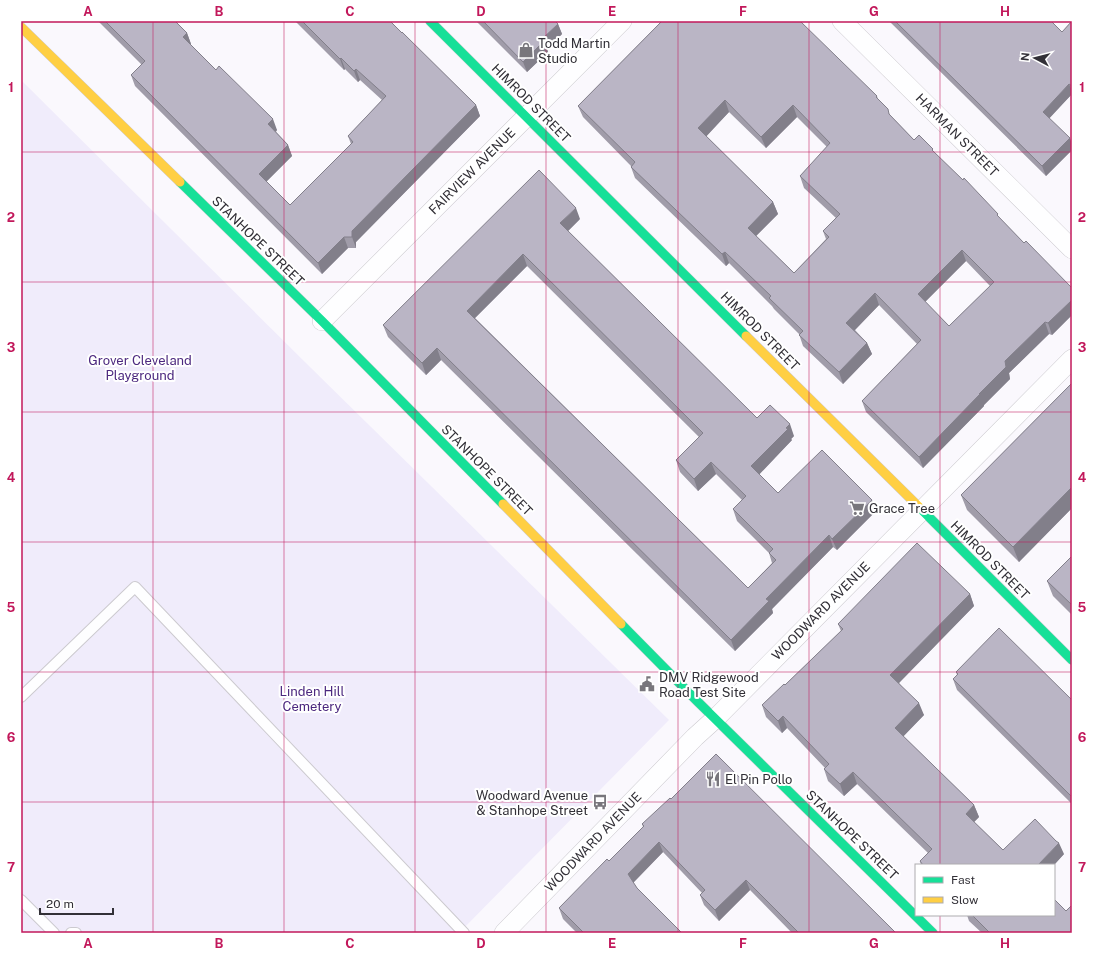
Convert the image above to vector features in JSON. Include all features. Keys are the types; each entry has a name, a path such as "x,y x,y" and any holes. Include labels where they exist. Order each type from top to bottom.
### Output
{"street":[{"name":"HIMROD STREET","path":"430,21 1072,660"},
{"name":"FAIRVIEW AVENUE","path":"322,321 622,21"},
{"name":"HARMAN STREET","path":"842,21 1072,249"},
{"name":"STANHOPE STREET","path":"21,27 322,321 691,695 915,914"},
{"name":"WOODWARD AVENUE","path":"514,930 695,737 716,718 1072,359"},
{"name":"STANHOPE STREET","path":"917,916 934,933"}],"lane":[{"path":"21,697 135,587 464,933"},
{"path":"21,900 54,933"},
{"path":"71,933 76,933"}],"green space":[{"name":"Linden Hill Cemetery","path":"21,80 669,720 459,933 21,933"}],"building":[{"path":"105,21 175,21 187,33 183,37 216,70 219,66 273,119 268,124 288,145 259,174 290,205 353,142 348,136 386,96 356,69 354,71 341,58 340,59 302,21 390,21 476,105 352,231 352,237 344,237 318,263 131,75 145,61"},
{"path":"483,21 555,21 558,24 542,39 544,41 523,62"},
{"path":"662,21 800,21 877,96 876,97 888,109 889,114 914,140 919,135 963,180 964,178 1024,243 1026,241 1072,288 1072,300 1048,323 1045,322 1005,361 1006,367 919,457 862,401 921,340 875,293 846,323 867,343 839,372 799,335 803,331 769,298 771,296 725,252 722,254 631,167 635,162 578,106","holes":["725,100 761,137 793,105 830,143 800,176 840,214 823,231 829,237 794,273 748,228 773,202 698,128","962,250 994,282 949,326 918,294"]},
{"path":"895,21 1051,21 1062,32 1072,21 1072,86 1069,84 1043,112 1070,138 1042,166"},
{"path":"539,170 576,208 560,223 757,418 770,405 790,424 786,428 788,429 751,466 778,493 822,450 872,500 832,539 829,535 766,599 769,601 731,640 437,348 422,363 383,325","holes":["523,254 703,433 676,460 694,479 711,462 746,496 733,509 773,549 769,553 776,560 748,588 467,311"]},
{"path":"1072,383 1072,487 1013,547 961,495"},
{"path":"917,543 970,594 890,675 919,703 895,728 974,805 966,814 1003,850 1035,819 1059,843 1039,864 922,864 920,861 932,849 853,772 840,784 824,769 829,764 783,716 778,721 762,705 843,629 838,624"},
{"path":"1072,556 1072,605 1047,581"},
{"path":"999,628 1072,700 1072,797 953,679 958,674 956,672"},
{"path":"716,754 896,933 799,933 746,880 715,910 700,895 705,890 659,842 628,874 637,888 682,933 584,933 559,908 607,859 609,861 644,826 642,824 670,798 671,799"},
{"path":"1055,900 1066,911 1072,905 1072,933 990,933 973,916 1055,916"}],"traffic: fast":[{"path":"430,21 746,336"},
{"path":"180,182 322,321 503,504"},
{"path":"920,508 1072,660"},
{"path":"621,624 697,701 915,915"},
{"path":"916,916 933,933"}],"traffic: slow":[{"path":"21,27 180,182"},
{"path":"746,336 920,508"},
{"path":"503,504 621,624"}],"place":[{"name":"Todd Martin Studio","path":"526,50"},
{"name":"Grace Tree","path":"857,508"},
{"name":"DMV Ridgewood Road Test Site","path":"647,684"},
{"name":"El Pin Pollo","path":"713,779"},
{"name":"Woodward Avenue & Stanhope Street","path":"600,802"}],"park label":[{"name":"Grover Cleveland Playground","path":"140,368"}]}
